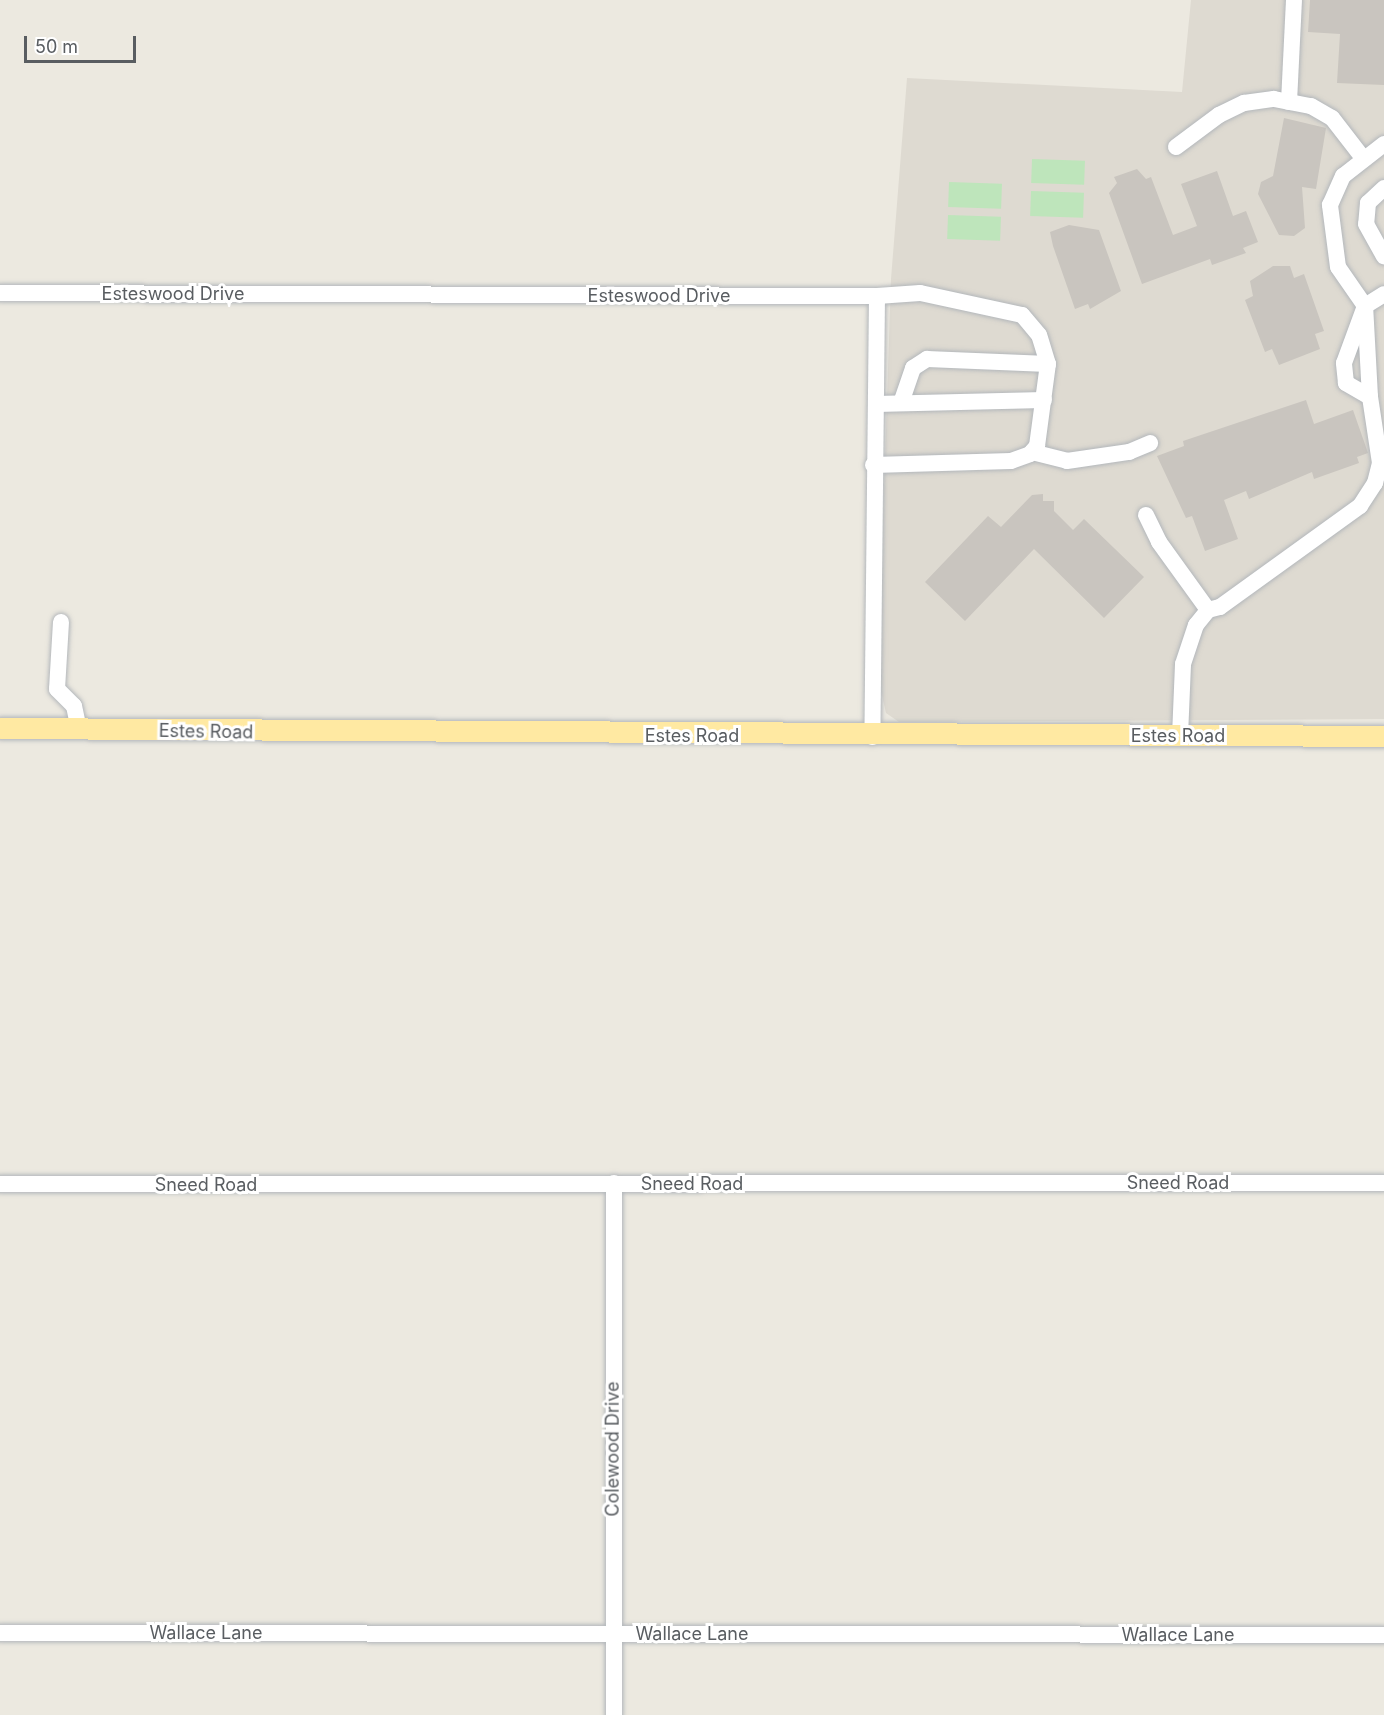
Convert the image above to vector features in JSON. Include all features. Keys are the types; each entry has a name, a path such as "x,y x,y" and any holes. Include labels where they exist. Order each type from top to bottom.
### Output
{"main road":[{"name":"Estes Road","path":"0,728 872,737 1384,735"}],"street":[{"path":"1289,102 1294,0"},
{"path":"1176,147 1244,103 1289,102 1332,118 1363,158"},
{"path":"1180,736 1183,664 1196,625 1208,610 1220,607 1360,506 1380,462 1370,397 1365,306 1338,267 1330,205 1343,176 1363,158 1384,144"},
{"path":"1384,188 1368,203 1366,224 1384,256"},
{"name":"Esteswood Drive","path":"0,293 877,297 920,293 1022,315 1039,334 1048,364"},
{"path":"1370,397 1346,383 1344,363 1365,306 1384,294"},
{"path":"872,737 873,465 877,297"},
{"path":"901,403 913,368 927,359 1048,364 1044,400 1032,452"},
{"path":"876,404 1044,400"},
{"path":"873,465 1011,461 1032,452 1067,461 1129,453 1150,442"},
{"path":"1146,515 1158,542 1208,610"},
{"path":"61,622 57,689 74,706 79,730"},
{"name":"Sneed Road","path":"0,1184 1384,1183"},
{"name":"Colewood Drive","path":"614,1184 614,1715"},
{"name":"Wallace Lane","path":"0,1633 1384,1635"}],"shaded area":[{"path":"1191,0 1384,0 1384,719 899,722 886,713 880,687 880,612 891,279 907,78 1182,92"}],"green space":[{"path":"1032,159 1085,161 1084,185 1031,183"},
{"path":"949,182 1002,184 1001,209 948,207"},
{"path":"1031,191 1084,193 1083,218 1030,216"},
{"path":"948,215 1001,217 1000,241 947,239"}],"building":[{"path":"1310,0 1384,0 1384,85 1337,83 1340,34 1308,32"},
{"path":"1284,118 1326,128 1316,189 1302,187 1305,228 1294,236 1279,235 1258,194 1261,182 1273,176"},
{"path":"1137,169 1146,179 1151,177 1173,235 1197,226 1181,184 1217,171 1233,216 1246,211 1258,242 1243,248 1246,253 1212,265 1210,259 1142,284 1109,193 1117,183 1114,177"},
{"path":"1069,225 1099,230 1121,291 1090,309 1088,304 1075,309 1053,246 1050,232"},
{"path":"1273,266 1290,266 1294,278 1304,274 1324,331 1315,334 1320,349 1279,365 1272,349 1265,352 1245,300 1253,296 1250,281"},
{"path":"1306,400 1314,424 1353,410 1368,453 1357,457 1359,463 1314,479 1312,472 1249,499 1246,491 1224,500 1238,539 1205,551 1192,516 1186,518 1157,456 1184,446 1183,441"},
{"path":"1043,494 1043,501 1054,501 1054,511 1073,530 1084,519 1144,577 1104,618 1034,549 965,621 925,582 988,516 1001,527 1032,495"}]}
